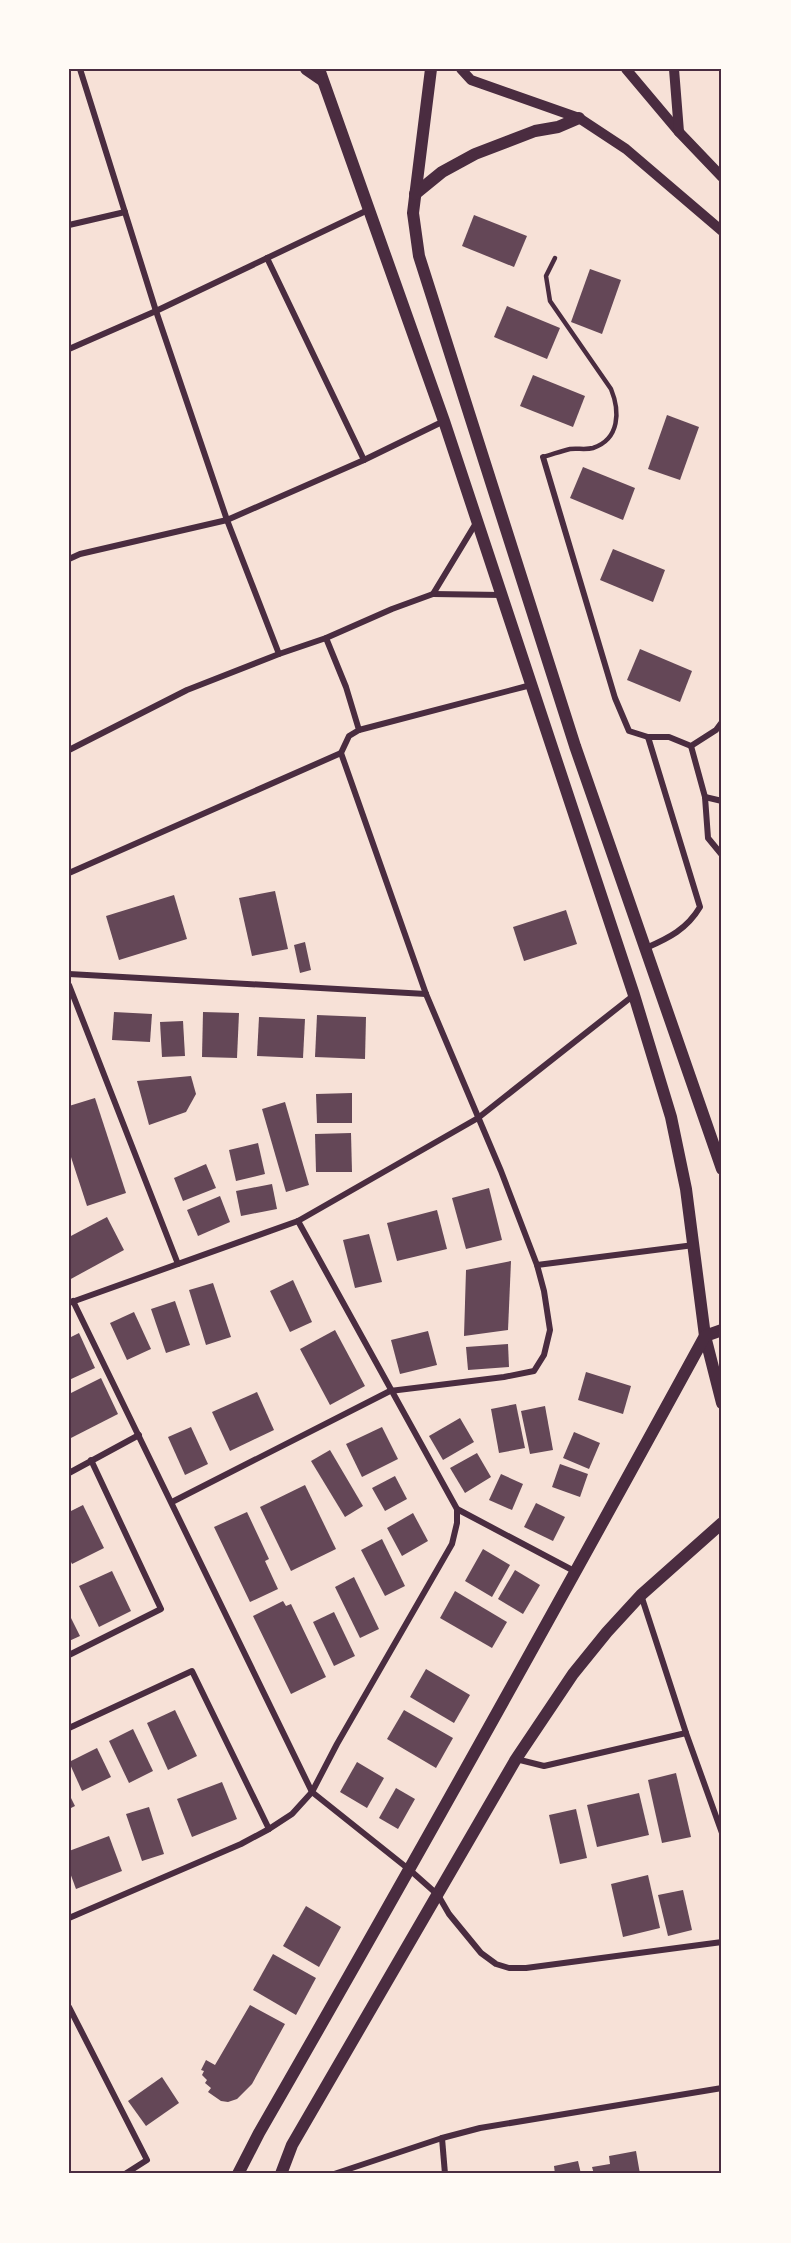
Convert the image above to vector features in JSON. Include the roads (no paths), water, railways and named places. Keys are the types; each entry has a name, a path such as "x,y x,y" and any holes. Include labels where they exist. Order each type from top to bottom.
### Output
{"main road":[{"path":"306,69 320,75 370,209 444,421 634,995 671,1118 686,1189 705,1336 722,1404"},
{"path":"431,69 413,213 419,256 575,746 722,1169"},
{"path":"415,194 442,172 475,154 535,131 558,127 579,118"},
{"path":"238,2174 411,1870 705,1336 722,1330"},
{"path":"281,2174 292,2145 516,1760 573,1674 641,1595 722,1523"}],"street":[{"path":"80,69 156,311 227,520 279,654"},
{"path":"461,69 471,80 579,118 626,149 722,231"},
{"path":"626,69 679,132 722,177"},
{"path":"674,69 679,132"},
{"path":"69,349 156,311 370,209"},
{"path":"69,225 125,212"},
{"path":"267,258 364,460"},
{"path":"69,558 227,520 364,460 444,421"},
{"path":"543,457 615,698 629,731 648,737 669,737 691,746"},
{"path":"433,594 477,520"},
{"path":"69,750 187,690 326,638 433,594 502,595"},
{"path":"326,638 346,687 359,730"},
{"path":"69,873 341,753 349,736 359,730 531,686"},
{"path":"691,746 716,730 722,722"},
{"path":"716,730 722,736"},
{"path":"645,948 676,934 693,920 700,907 648,737"},
{"path":"691,746 705,797 708,838 722,855"},
{"path":"172,1502 390,1391 504,1377 534,1371 544,1355 550,1330 544,1291 525,1229 426,994 341,753"},
{"path":"705,797 722,801"},
{"path":"69,974 426,994"},
{"path":"69,986 178,1264"},
{"path":"634,995 478,1118 298,1221 71,1302 140,1435 312,1792 411,1870 438,1895 449,1914 482,1953 496,1964 509,1968 526,1968 722,1942"},
{"path":"69,1918 269,1829 292,1814 312,1792 337,1744 452,1544 457,1522 456,1509 298,1221"},
{"path":"537,1265 694,1245"},
{"path":"69,1473 140,1435"},
{"path":"69,1655 161,1609 91,1460"},
{"path":"456,1509 577,1572"},
{"path":"641,1595 686,1733 722,1833"},
{"path":"69,1728 192,1671 269,1829"},
{"path":"516,1760 544,1766 686,1733"},
{"path":"69,2007 147,2160 125,2174"},
{"path":"334,2174 442,2138 488,2126 722,2088"},
{"path":"442,2138 445,2174"}],"lane":[{"path":"543,457 568,449 593,448 609,438 617,422 617,404 611,389 550,301 546,276 555,258"}]}
